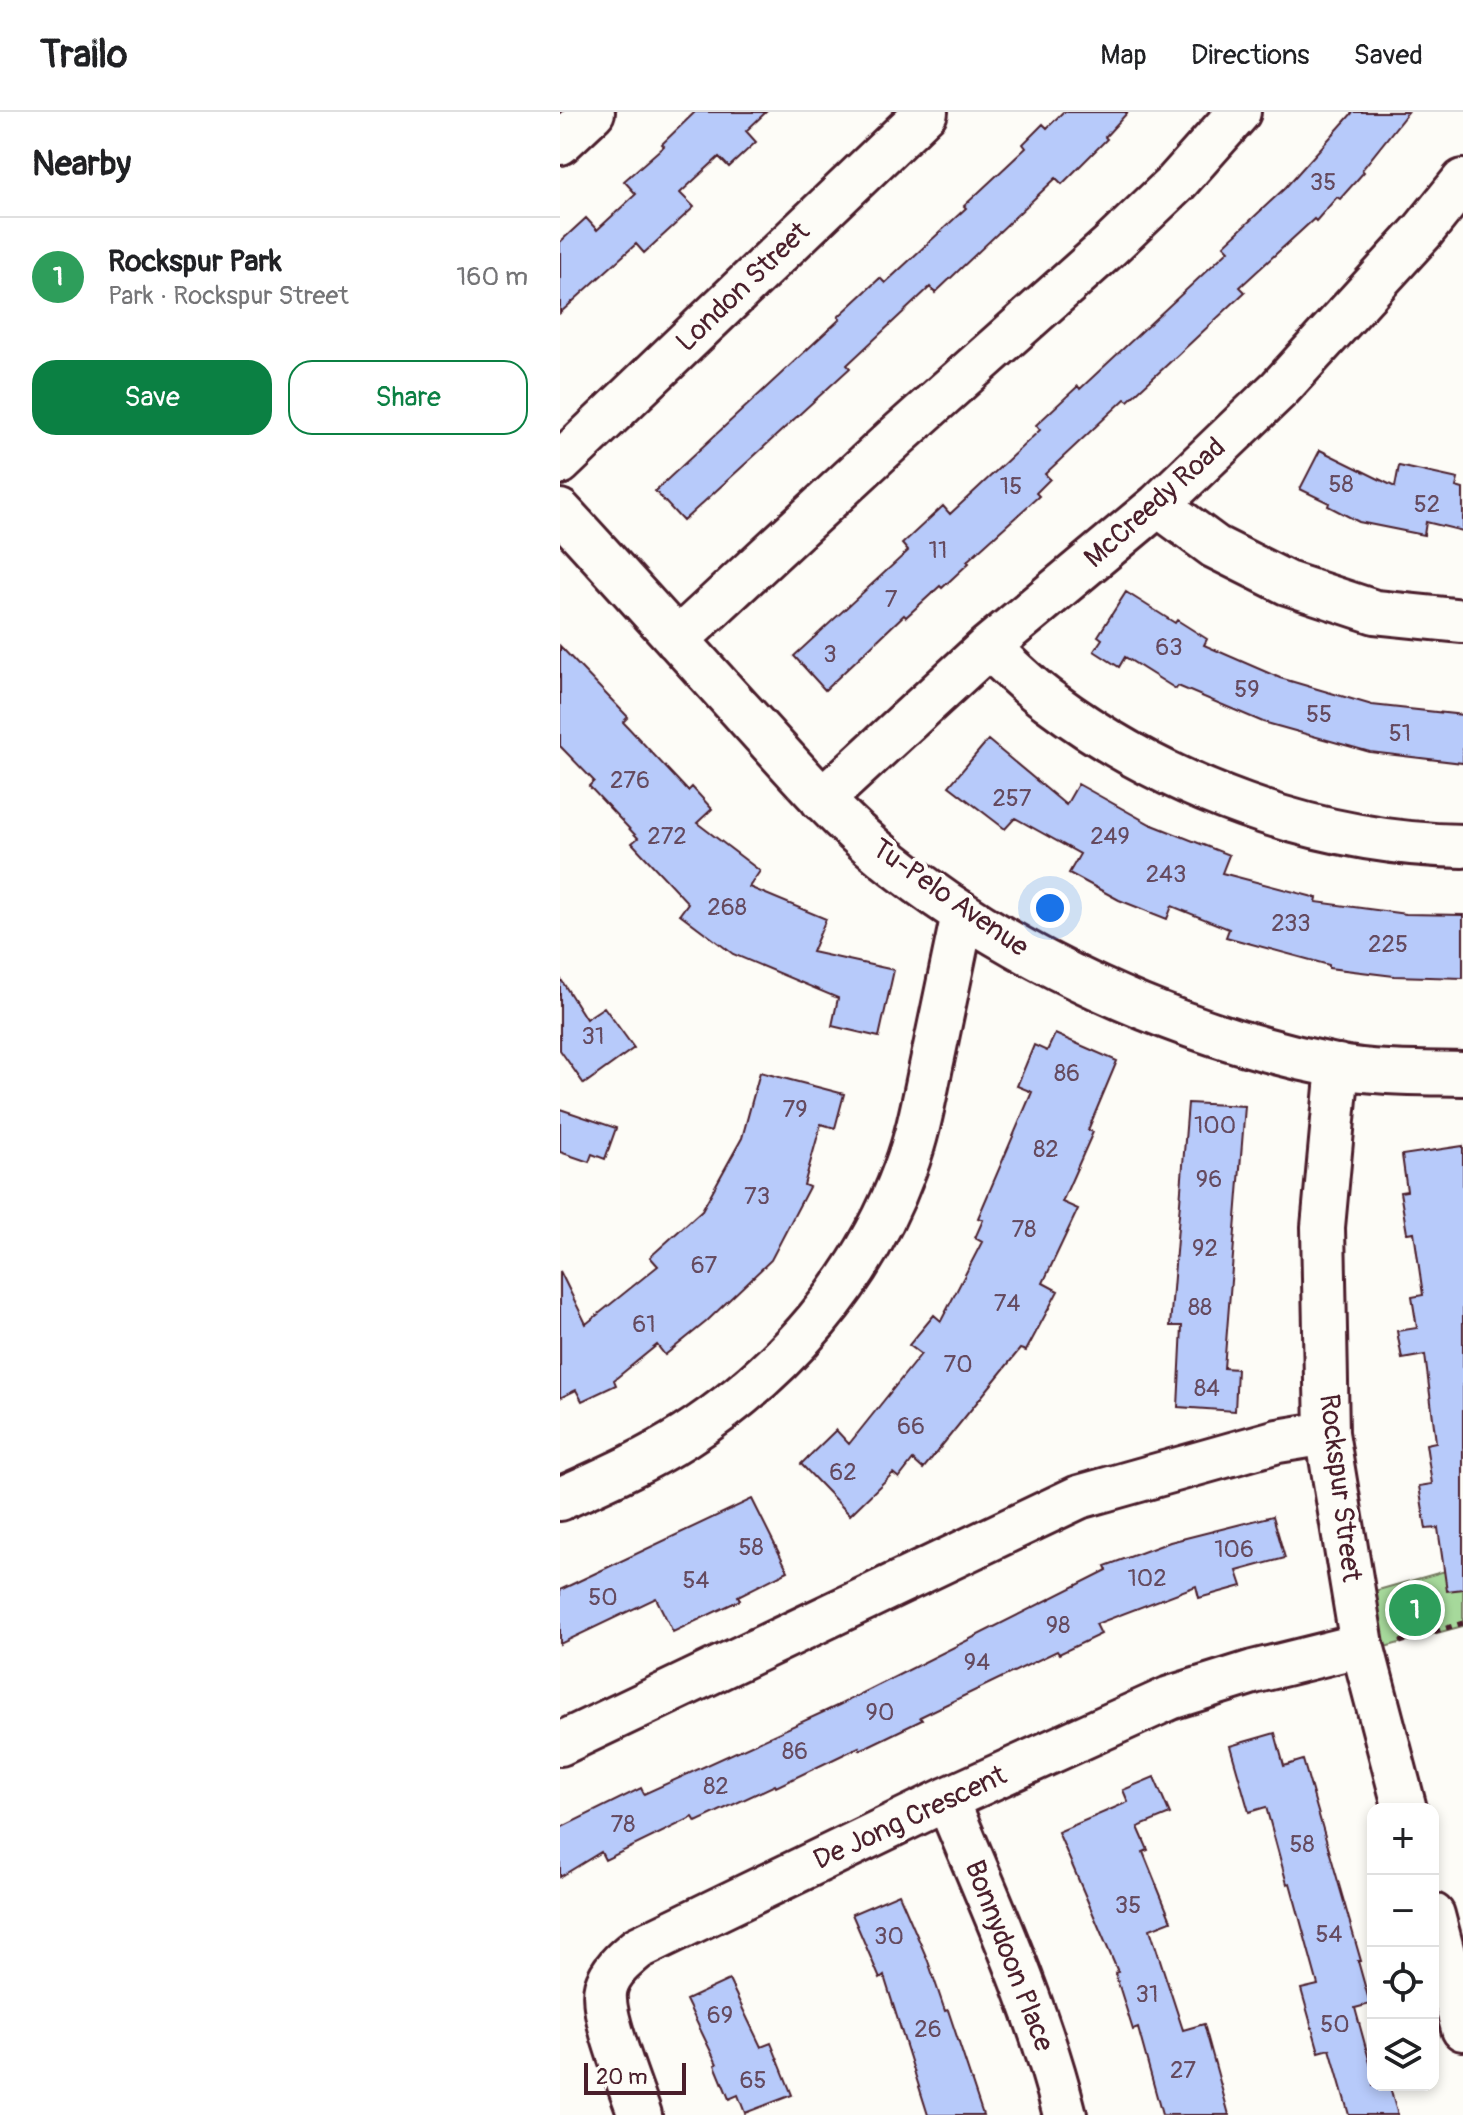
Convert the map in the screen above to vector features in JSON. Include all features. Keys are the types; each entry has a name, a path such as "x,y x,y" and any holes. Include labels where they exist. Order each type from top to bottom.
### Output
{"street":[{"path":"560,143 593,112"},
{"name":"London Street","path":"560,463 926,112"},
{"path":"677,640 897,436 1110,246 1176,183 1239,112"},
{"name":"McCreedy Road","path":"822,800 988,647 1158,505 1280,388 1422,232 1463,181"},
{"path":"1158,505 1215,547 1287,583 1375,612 1463,621"},
{"name":"Tu-Pelo Avenue","path":"560,511 822,800 883,856 963,914 1031,955 1104,991 1229,1038 1338,1066 1463,1074"},
{"path":"988,647 1046,699 1069,715 1116,747 1185,782 1269,813 1364,837 1463,846"},
{"path":"560,1499 683,1437 746,1394 795,1347 839,1292 887,1213 906,1167 920,1119 963,914"},
{"name":"Rockspur Street","path":"1338,1066 1323,1227 1327,1433 1363,1648 1403,1803"},
{"path":"560,1744 1079,1497 1278,1441 1327,1433"},
{"name":"De Jong Crescent","path":"640,2115 605,2008 606,1987 618,1965 638,1948 947,1799 1170,1698 1265,1669 1363,1648"},
{"name":"Bonnydoon Place","path":"947,1799 1017,1968 1065,2115"},
{"path":"1439,1938 1463,2029"}],"path":[{"path":"1363,1648 1463,1623"}],"green space":[{"path":"1463,1566 1463,1626 1377,1649 1364,1594"}],"building":[{"path":"695,112 766,112 746,131 756,142 729,167 719,157 680,193 694,207 644,253 636,244 560,313 560,242 586,218 597,230 636,194 624,181 664,146 662,144"},
{"path":"1063,112 1128,112 1105,137 1107,139 1062,184 1056,178 935,293 930,287 847,365 850,368 683,521 655,491 880,278 885,283 966,208 964,206 1026,148 1023,144 1043,124 1047,128"},
{"path":"1353,112 1408,112 1340,199 1337,197 1316,221 1314,219 1240,287 1245,292 1045,474 1050,479 1036,493 1039,496 967,561 969,563 906,617 904,615 825,690 794,656 908,551 902,544 943,506 950,514 1040,430 1036,425 1078,386 1080,389 1229,250 1224,245 1285,188"},
{"path":"1320,450 1395,487 1399,466 1458,479 1456,487 1463,489 1463,531 1426,522 1424,535 1359,522 1328,506 1329,503 1300,489"},
{"path":"1126,592 1207,639 1204,645 1280,678 1372,705 1463,715 1463,763 1370,752 1263,722 1178,686 1176,689 1125,657 1119,667 1094,651 1102,639 1098,636"},
{"path":"560,646 628,717 623,722 688,791 692,787 712,809 697,823 760,871 749,887 826,919 812,952 894,970 879,1037 832,1026 838,998 733,954 680,914 688,903 632,843 638,838 589,786 594,781 560,746"},
{"path":"988,740 1066,805 1078,784 1150,824 1229,855 1222,873 1317,898 1316,902 1406,914 1463,915 1463,978 1394,976 1329,968 1329,965 1226,937 1229,929 1172,906 1167,919 1119,900 1069,873 1080,854 1015,818 1005,829 949,786"},
{"path":"560,978 586,1019 604,1007 634,1048 584,1084 560,1050"},
{"path":"1055,1034 1117,1061 1088,1130 1093,1132 1062,1202 1078,1209 1043,1283 1058,1291 1026,1351 1020,1349 923,1469 913,1460 899,1478 893,1473 850,1515 801,1464 836,1430 849,1444 921,1354 909,1345 934,1315 941,1321 982,1242 975,1238 983,1220 978,1218 1032,1092 1017,1086 1034,1045 1047,1051"},
{"path":"760,1072 844,1094 835,1128 821,1124 804,1185 809,1187 771,1260 706,1322 665,1355 657,1345 614,1380 616,1385 582,1401 576,1390 560,1398 560,1271 586,1324 658,1266 650,1257 702,1210 742,1138"},
{"path":"1188,1103 1245,1106 1224,1368 1237,1369 1235,1411 1178,1407 1182,1326 1170,1326"},
{"path":"560,1109 616,1128 605,1159 592,1154 589,1162 560,1152"},
{"path":"1463,1146 1463,1589 1447,1591 1438,1528 1426,1529 1419,1486 1432,1484 1426,1444 1436,1442 1425,1355 1402,1359 1397,1331 1417,1328 1412,1297 1423,1295 1414,1232 1407,1233 1400,1192 1407,1191 1402,1155"},
{"path":"752,1499 788,1571 738,1596 740,1600 673,1632 656,1598 560,1644 560,1590"},
{"path":"1273,1516 1285,1558 1237,1571 1242,1586 1199,1598 1196,1586 1096,1624 1101,1634 1059,1654 1057,1651 920,1717 922,1720 860,1750 859,1747 696,1822 693,1817 605,1860 601,1852 560,1877 560,1828 641,1788 644,1794 839,1705 1107,1570 1105,1566 1170,1542"},
{"path":"1275,1733 1284,1766 1303,1760 1361,1961 1358,1961 1367,2005 1355,2008 1367,2052 1367,2091 1391,2091 1398,2115 1349,2115 1330,2049 1319,2052 1301,1989 1318,1985 1290,1883 1287,1884 1266,1807 1249,1812 1230,1746"},
{"path":"1154,1777 1170,1814 1138,1827 1148,1850 1143,1852 1171,1921 1150,1929 1183,2030 1204,2024 1229,2115 1162,2115 1138,2028 1133,2030 1115,1973 1118,1972 1058,1832 1128,1802 1123,1790"},
{"path":"899,1894 928,1961 945,2011 948,2010 983,2115 928,2115 884,1976 880,1979 852,1914"},
{"path":"729,1980 761,2047 771,2043 792,2095 745,2113 738,2095 729,2099 717,2064 686,2000"}],"place":[{"name":"Rockspur Park","path":"1415,1610"}]}
